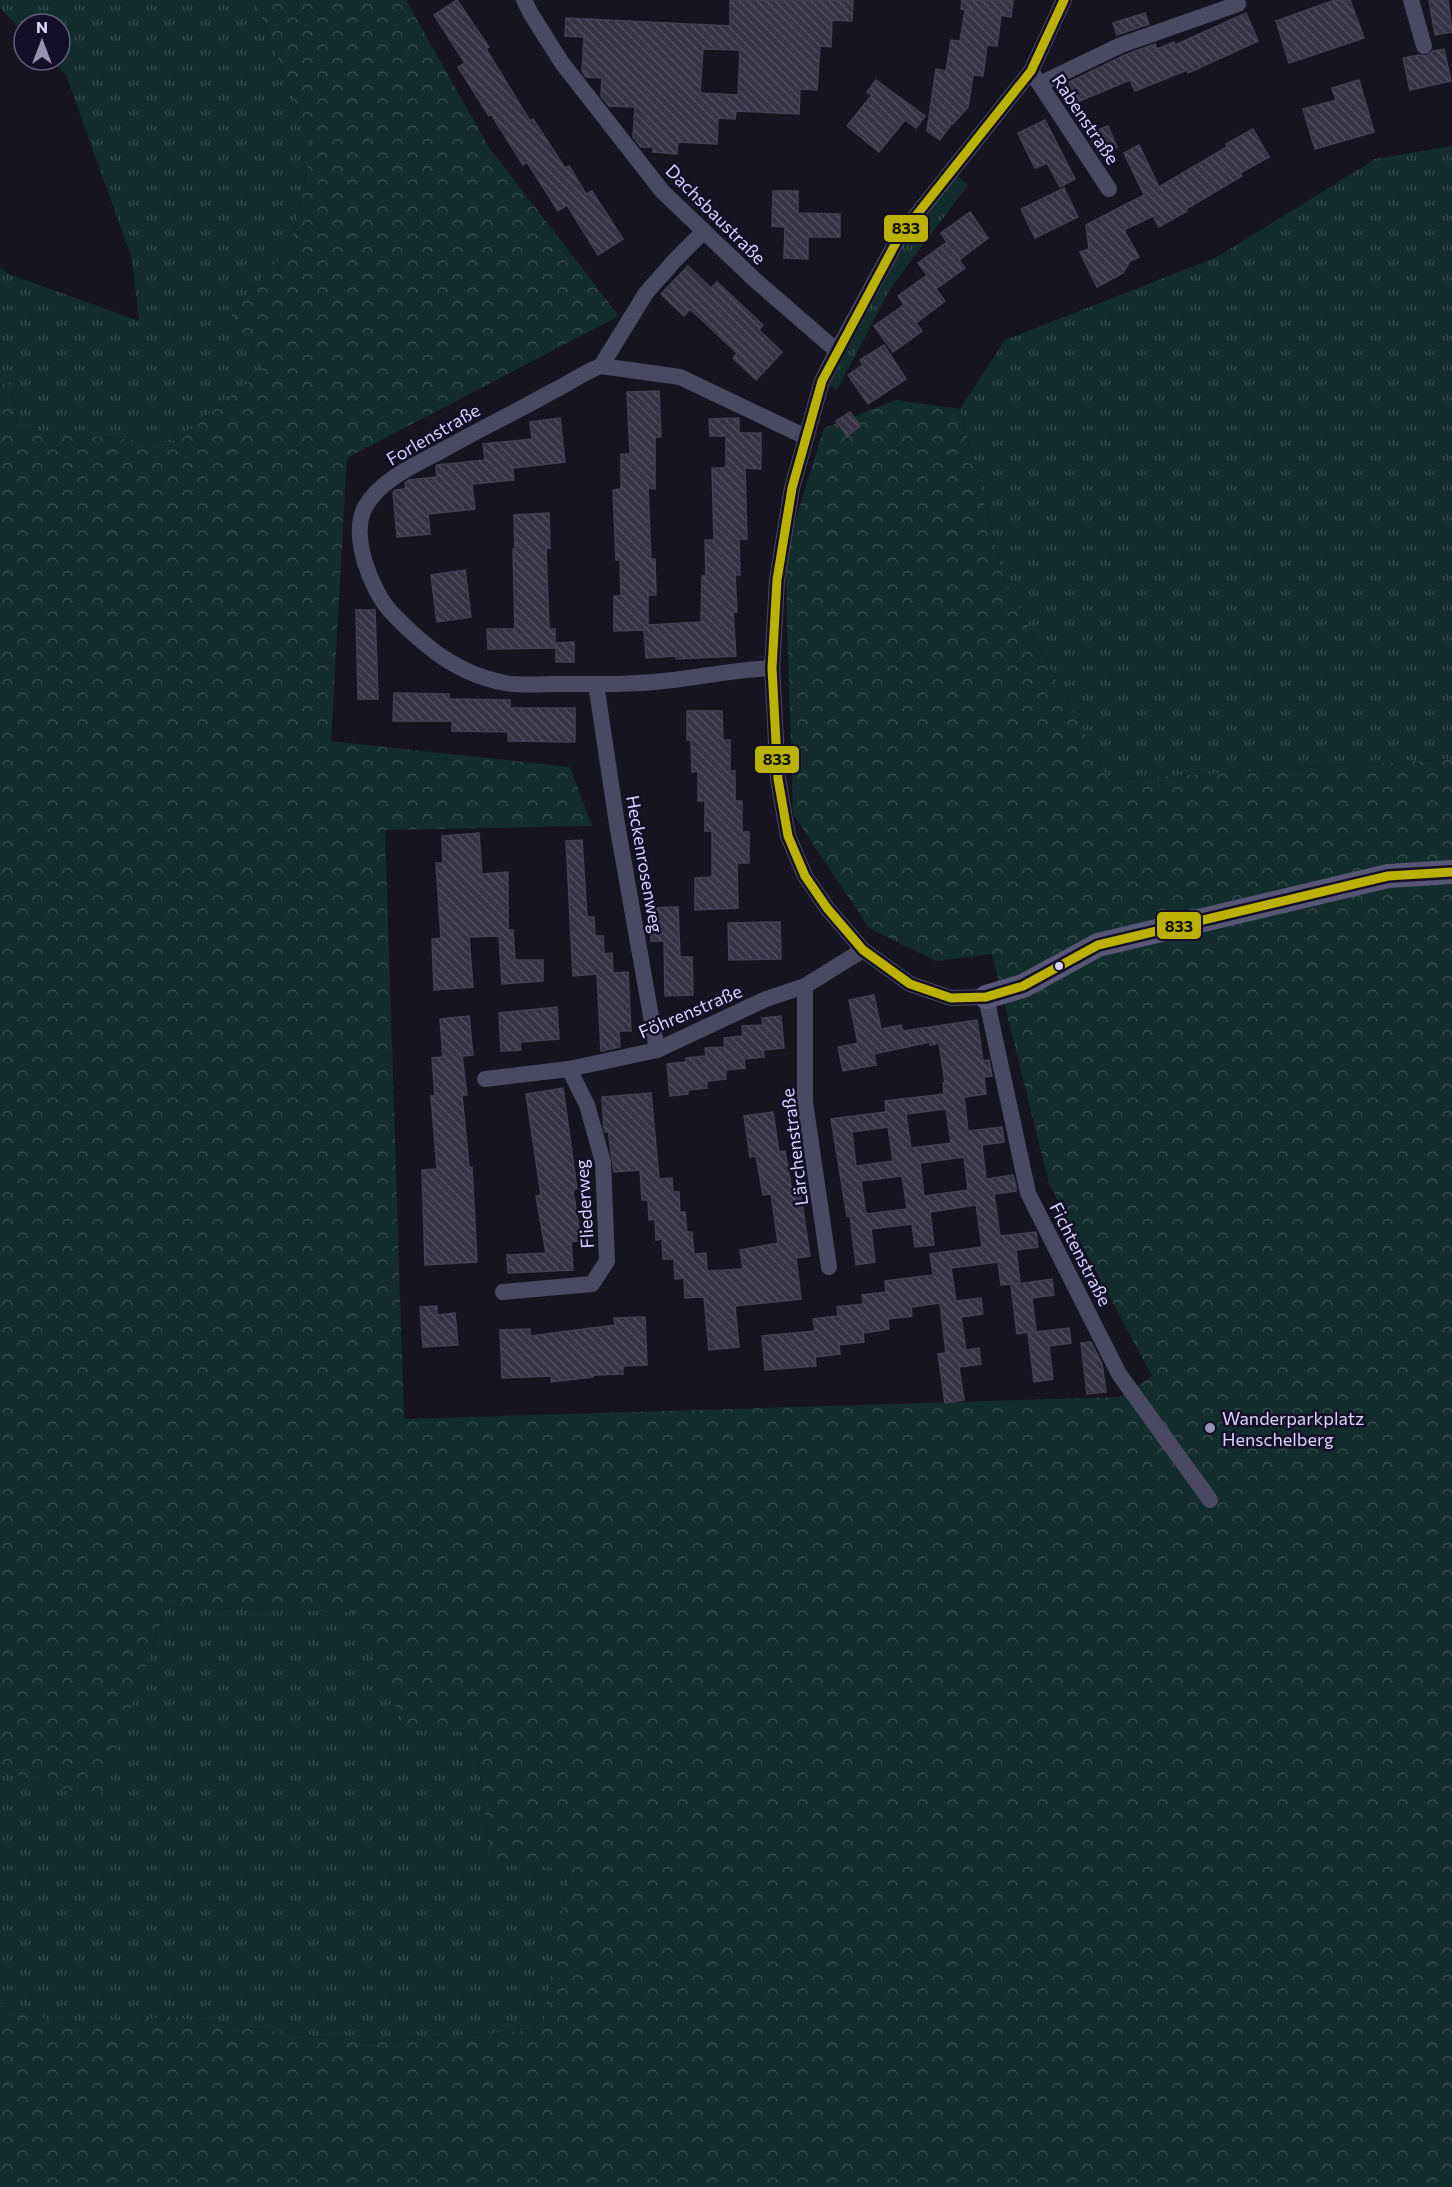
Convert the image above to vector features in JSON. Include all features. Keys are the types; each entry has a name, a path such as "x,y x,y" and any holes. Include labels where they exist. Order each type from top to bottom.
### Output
{"street":[{"name":"Dachsbaustraße","path":"524,0 562,63 662,191 755,280 837,351"},
{"path":"1064,0 1035,77 899,237 822,381 792,488 777,580 772,668 778,779 788,836 805,876 827,908 863,950 910,984 951,998 986,997 1023,986 1098,945 1388,876 1452,872"},
{"path":"1411,0 1424,46"},
{"path":"1035,77 1238,4"},
{"name":"Rabenstraße","path":"1035,77 1109,189"},
{"path":"704,231 646,293 601,366 680,377 806,436"},
{"name":"Forlenstraße","path":"601,366 588,370 555,391 477,431 384,485 365,508 360,534 372,584 385,606 418,640 455,666 506,684 596,684 671,680 772,668"},
{"name":"Heckenrosenweg","path":"596,684 617,824 657,1050"},
{"name":"Föhrenstraße","path":"485,1079 569,1069 657,1050 766,999 805,986 863,950"},
{"name":"Lärchenstraße","path":"805,986 805,1102 829,1267"},
{"name":"Fichtenstraße","path":"986,997 1028,1192 1119,1374 1210,1500"},
{"name":"Fliederweg","path":"503,1292 592,1284 608,1262 603,1162 587,1106 569,1069"}],"green space":[{"path":"0,0 255,0 312,145 290,247 231,314 264,369 174,443 18,430 11,383 0,385 0,268 9,274 139,321 132,259 63,72 72,72 72,12 12,12 12,20 0,8"},
{"path":"255,0 406,0 488,146 619,316 347,458 331,741 570,767 592,826 385,830 404,1419 1119,1397 1152,1376 1049,1184 992,954 936,961 869,928 793,814 785,554 824,428 896,400 960,409 1004,579 1109,780 1452,759 1452,2187 0,2187 0,2005 71,2026 169,2017 367,2043 542,2029 569,1870 490,1858 475,1733 407,1730 374,1663 357,1612 166,1607 100,1797 37,1783 0,1768 0,385 11,382 18,430 174,443 264,369 231,314 290,247 312,145"},
{"path":"1452,146 1452,759 1109,780 1004,579 960,409 1005,340 1217,257 1375,159"},
{"path":"952,171 968,185 890,289 837,390 822,381 899,237"},
{"path":"166,1607 358,1612 374,1663 475,1733 490,1857 569,1870 543,2029 367,2043 169,2017 71,2026 0,2005 0,1768 37,1783 100,1796"}],"building":[{"path":"457,0 489,47 486,49 530,121 533,119 565,168 569,166 586,194 592,191 623,239 598,255 567,205 558,211 527,162 523,165 458,67 465,63 434,15"},
{"path":"730,0 853,0 852,21 832,20 831,47 820,46 817,90 800,89 799,114 736,111 735,119 718,118 717,144 678,142 677,154 653,152 653,147 641,147 633,137 635,107 609,106 601,96 602,78 586,77 582,71 584,37 565,36 566,18 730,26","holes":["703,49 740,50 738,95 700,93"]},
{"path":"962,0 1013,0 1011,17 1001,15 997,46 987,45 983,76 973,75 968,107 952,123 940,140 927,131 936,69 946,71 951,40 960,41 965,10 974,11 961,9"},
{"path":"1335,0 1350,0 1364,38 1289,63 1276,21"},
{"path":"1429,0 1448,0 1452,32 1435,35"},
{"path":"1145,13 1149,24 1117,35 1113,23"},
{"path":"1246,13 1258,41 1188,73 1187,70 1135,91 1130,80 1077,102 1069,82 1125,55 1155,44 1157,49 1174,42 1175,45"},
{"path":"1444,49 1451,81 1410,90 1403,58 1426,56 1433,51"},
{"path":"876,80 925,116 916,128 905,120 879,152 847,126 872,95 867,92"},
{"path":"1359,80 1374,132 1315,149 1303,109 1336,100 1332,88"},
{"path":"1045,120 1075,179 1060,187 1047,163 1035,168 1018,133"},
{"path":"1108,126 1117,147 1099,155 1088,134"},
{"path":"1253,129 1269,157 1240,173 1242,176 1159,227 1153,216 1124,230 1139,257 1130,261 1123,273 1097,287 1080,252 1089,249 1086,225 1144,195 1124,153 1139,145 1159,187"},
{"path":"1064,188 1078,217 1035,238 1021,209"},
{"path":"773,191 798,191 798,213 840,214 840,237 808,237 808,259 784,258 785,227 772,226"},
{"path":"970,212 988,238 959,260 965,268 936,289 945,301 916,323 922,331 893,352 874,326 904,305 898,296 927,275 918,263 947,242 941,233"},
{"path":"688,266 711,288 717,282 763,325 759,330 782,352 756,380 733,358 737,353 690,309 684,316 661,294"},
{"path":"884,345 906,379 868,404 848,375 863,365 860,360"},
{"path":"659,391 661,437 655,437 655,489 648,488 651,559 655,559 656,595 648,595 648,625 701,622 702,576 706,576 705,540 714,540 712,468 726,468 726,436 710,436 709,419 739,418 739,433 761,433 761,469 745,468 747,539 739,539 740,575 735,575 737,612 733,612 736,656 646,658 644,630 614,631 614,596 621,596 620,560 616,560 613,490 621,489 621,454 630,454 627,392"},
{"path":"850,412 860,426 847,436 836,421"},
{"path":"560,418 565,462 513,468 514,480 472,484 475,509 428,514 430,534 397,537 393,492 395,490 406,489 405,483 409,480 437,477 437,465 485,460 483,444 532,439 530,422"},
{"path":"549,513 550,548 546,549 549,629 555,629 555,648 488,649 487,629 515,629 514,515"},
{"path":"465,570 471,617 437,622 431,575"},
{"path":"356,610 375,610 378,699 358,699"},
{"path":"574,642 574,662 556,662 556,643"},
{"path":"394,693 449,694 449,699 510,700 510,708 575,708 575,742 508,741 508,732 452,731 452,721 393,721"},
{"path":"687,711 722,711 723,740 730,740 730,771 735,771 735,801 742,801 742,832 749,832 749,863 737,863 738,908 695,910 695,878 712,877 712,831 705,831 705,801 698,801 698,771 692,772 691,740 687,740"},
{"path":"479,833 482,874 508,872 508,930 513,930 515,960 543,960 543,981 502,984 499,936 469,937 473,987 434,990 432,939 441,938 436,863 443,863 442,836"},
{"path":"582,840 587,917 594,917 595,936 603,936 604,954 612,953 613,973 628,972 631,1031 619,1031 620,1047 601,1051 597,974 573,976 566,841"},
{"path":"678,907 680,957 692,957 693,995 665,996 664,941 651,941 649,908"},
{"path":"780,922 781,959 729,960 728,923"},
{"path":"874,995 881,1029 901,1025 903,1031 977,1020 983,1061 989,1060 992,1076 984,1077 986,1094 964,1097 968,1131 1002,1127 1004,1142 982,1145 986,1179 1013,1175 1016,1186 1016,1191 994,1194 1000,1236 1036,1232 1038,1247 1016,1250 1020,1283 1001,1285 998,1262 951,1268 956,1301 981,1298 983,1314 961,1317 966,1350 979,1348 981,1364 959,1367 964,1400 945,1403 938,1354 946,1353 940,1303 911,1307 912,1316 888,1319 889,1329 863,1333 864,1342 839,1345 840,1354 815,1357 816,1366 765,1370 762,1336 815,1331 813,1319 838,1316 837,1307 863,1304 862,1295 886,1292 885,1281 933,1275 930,1254 982,1247 976,1205 930,1212 934,1245 915,1247 912,1224 871,1229 875,1262 856,1265 850,1216 847,1216 831,1119 886,1112 885,1101 944,1094 943,1083 945,1083 939,1043 930,1045 930,1042 874,1054 876,1065 843,1071 838,1047 858,1043 849,1000","holes":["946,1109 951,1143 911,1148 906,1114","888,1127 893,1161 856,1166 852,1132","964,1157 968,1190 924,1196 920,1163","902,1176 907,1209 866,1214 861,1181"]},
{"path":"557,1007 559,1039 520,1042 521,1050 501,1051 499,1013"},
{"path":"469,1016 473,1055 462,1056 467,1095 462,1095 469,1167 472,1167 477,1262 425,1265 422,1170 437,1169 431,1096 435,1096 432,1058 443,1057 440,1019"},
{"path":"781,1016 784,1048 763,1050 764,1057 744,1059 745,1068 726,1070 726,1079 707,1081 707,1088 688,1090 688,1094 670,1096 667,1064 686,1062 686,1058 706,1056 705,1048 725,1047 724,1038 743,1036 742,1026 763,1025 762,1018"},
{"path":"563,1088 577,1189 573,1190 581,1240 571,1242 573,1270 508,1273 507,1255 546,1253 536,1196 541,1195 526,1094"},
{"path":"651,1093 659,1179 672,1178 673,1192 679,1192 680,1212 685,1212 687,1232 692,1232 694,1254 706,1253 707,1271 743,1269 740,1250 778,1243 771,1194 763,1195 756,1156 750,1157 744,1116 773,1112 779,1152 785,1151 792,1191 800,1190 810,1256 796,1258 801,1299 735,1306 739,1347 709,1350 704,1297 685,1298 684,1278 675,1279 674,1259 663,1259 662,1239 656,1240 655,1219 649,1220 648,1200 642,1200 640,1170 614,1172 608,1131 605,1132 604,1128 602,1097"},
{"path":"1052,1279 1054,1295 1032,1298 1036,1331 1017,1334 1011,1285"},
{"path":"437,1306 437,1315 455,1313 458,1345 423,1347 420,1307"},
{"path":"645,1317 647,1365 623,1366 623,1374 593,1375 593,1377 551,1382 551,1376 502,1378 500,1330 530,1329 530,1336 615,1325 614,1318"},
{"path":"1069,1328 1071,1343 1049,1346 1053,1379 1034,1382 1028,1333"},
{"path":"1091,1342 1102,1364 1106,1392 1087,1394 1081,1343"}],"transit line":[{"name":"833","path":"1064,0 1031,71 899,237 822,381 792,488 777,580 772,668 778,779 788,836 805,876 827,908 863,950 910,984 951,998 986,997 1023,986 1098,945 1388,876 1452,872"}],"place":[{"name":"Wanderparkplatz Henschelberg","path":"1210,1428"}]}
